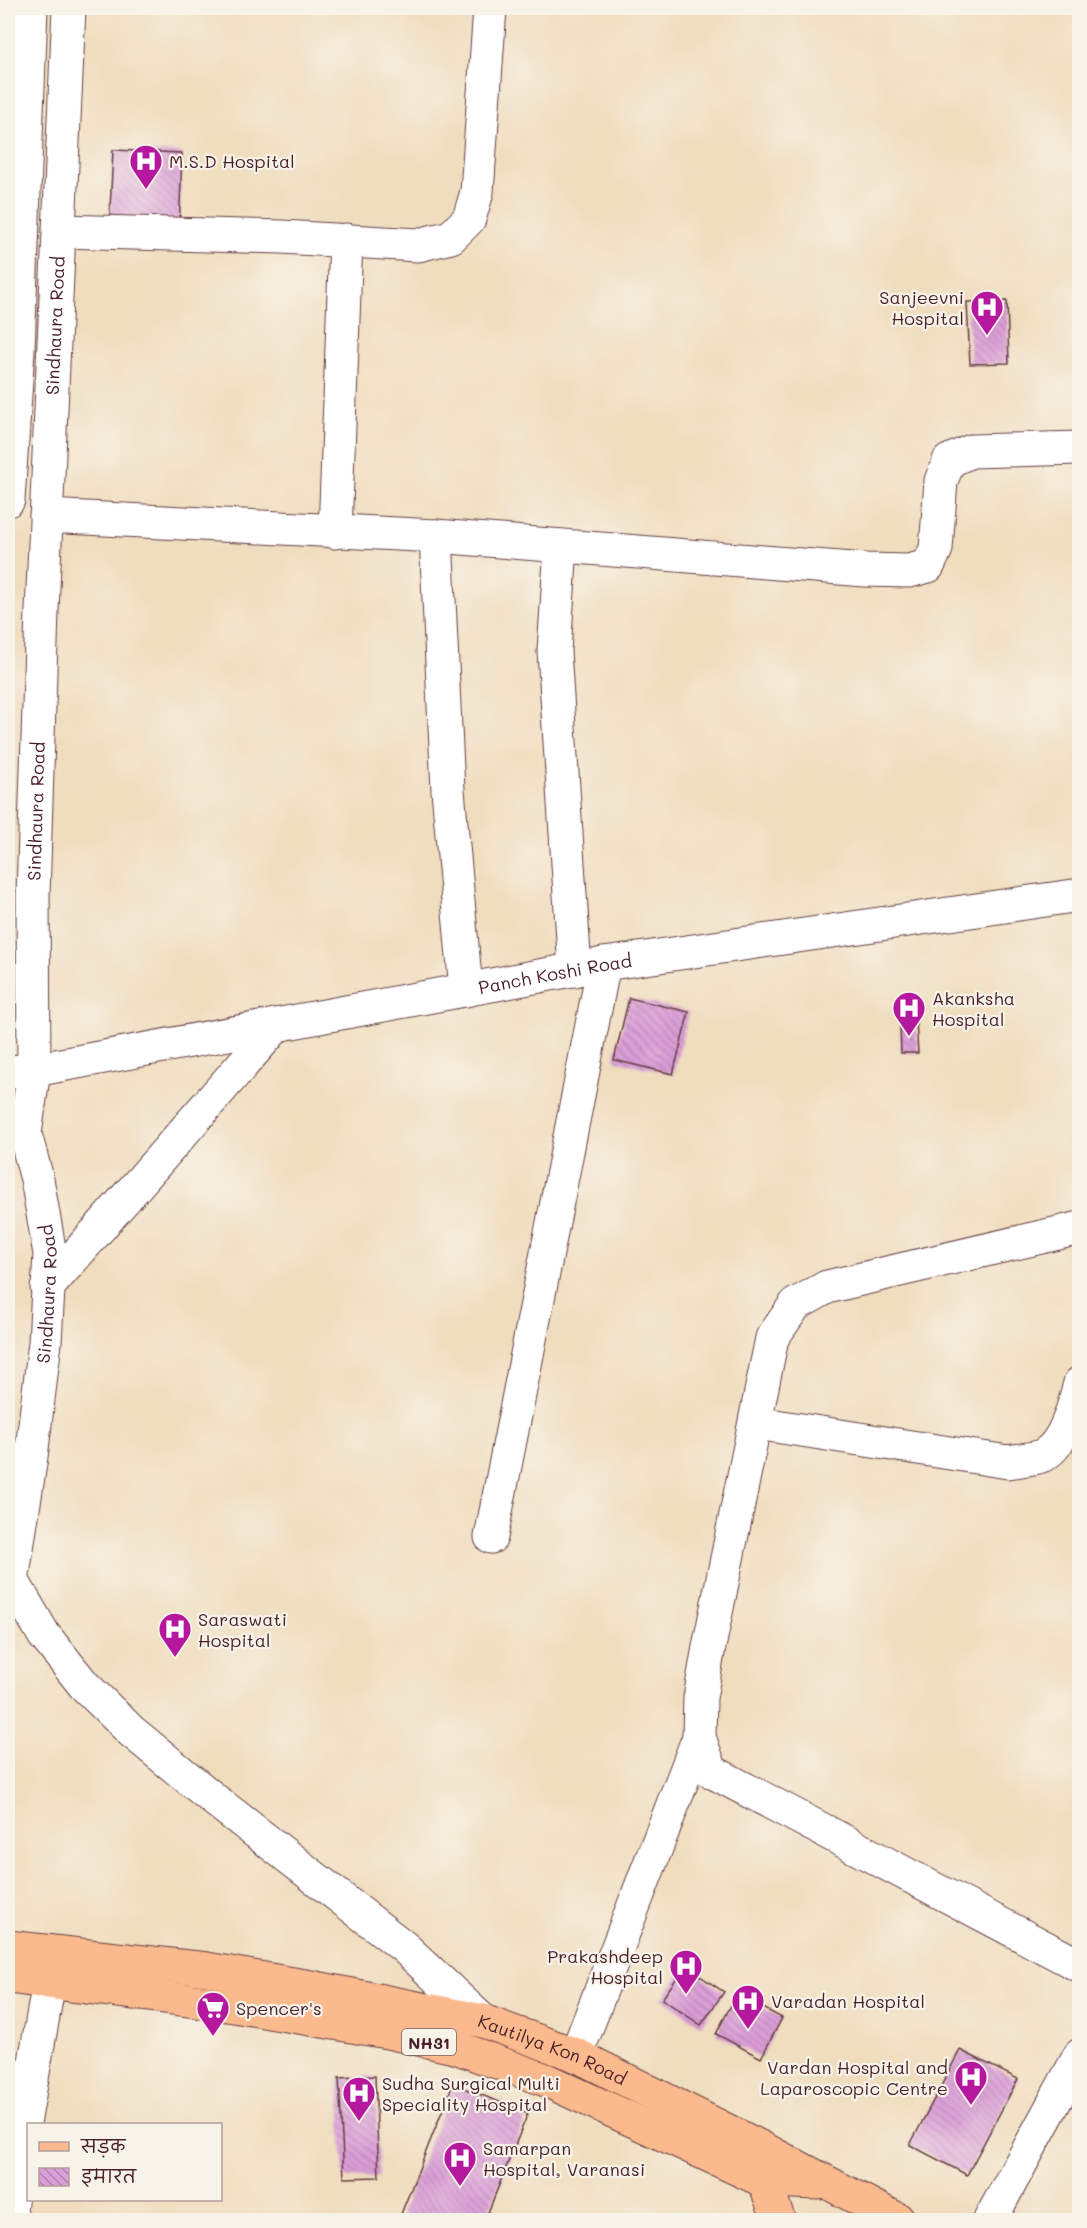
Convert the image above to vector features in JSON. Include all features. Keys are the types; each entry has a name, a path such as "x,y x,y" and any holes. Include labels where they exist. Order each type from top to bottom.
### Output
{"main road":[{"name":"Kautilya Kon Road","path":"8,1947 207,1969 483,2021 576,2055 899,2220"},
{"name":"Kautilya Kon Road","path":"8,1977 234,2006 387,2032 458,2048 546,2080 764,2181 827,2183"},
{"path":"754,2144 764,2181 779,2220"}],"street":[{"path":"8,500 18,350 31,8"},
{"name":"Sindhaura Road","path":"9,1587 31,1457 45,1342 50,1254 37,1179 25,1134 21,1071 33,896 46,516 69,8"},
{"path":"59,231 346,240 418,245 451,237 469,219 477,192 490,8"},
{"path":"335,532 346,240"},
{"path":"46,516 436,536 865,570 909,571 928,566 936,549 941,481 949,461 971,451 1080,448"},
{"path":"436,536 448,790 466,990"},
{"path":"492,1537 589,967 554,651 561,546"},
{"name":"Panch Koshi Road","path":"21,1071 589,967 1080,895"},
{"path":"47,1288 278,1025"},
{"path":"8,1101 25,1134"},
{"path":"576,2055 699,1737 700,1698 709,1647 772,1338 795,1305 827,1287 1080,1228"},
{"path":"756,1423 1008,1462 1045,1455 1071,1436 1080,1383"},
{"path":"9,1587 84,1684 131,1731 216,1801 404,1947 483,2021"},
{"path":"699,1737 711,1771 1080,1966"},
{"path":"13,2220 10,2210 13,2186 50,1982"},
{"path":"990,2220 1080,2055"}],"building":[{"path":"113,150 182,153 179,233 109,231"},
{"path":"1007,301 1009,363 970,364 967,302"},
{"path":"629,998 689,1012 673,1074 614,1060"},
{"path":"916,1020 918,1053 901,1053 900,1021"},
{"path":"685,1966 724,1992 701,2025 662,1999"},
{"path":"737,1994 782,2018 761,2058 716,2034"},
{"path":"960,2050 1018,2079 967,2175 910,2145"},
{"path":"375,2076 379,2177 344,2178 339,2078"},
{"path":"453,2084 528,2113 485,2220 418,2220 401,2214"}],"place":[{"name":"M.S.D Hospital","path":"146,190"},
{"name":"Sanjeevni Hospital","path":"987,336"},
{"name":"Akanksha Hospital","path":"909,1037"},
{"name":"Saraswati Hospital","path":"175,1658"},
{"name":"Prakashdeep Hospital","path":"686,1995"},
{"name":"Varadan Hospital","path":"748,2030"},
{"name":"Spencer's","path":"213,2037"},
{"name":"Vardan Hospital and Laparoscopic Centre","path":"971,2106"},
{"name":"Sudha Surgical Multi Speciality Hospital","path":"359,2122"},
{"name":"Samarpan Hospital, Varanasi","path":"460,2187"}]}
